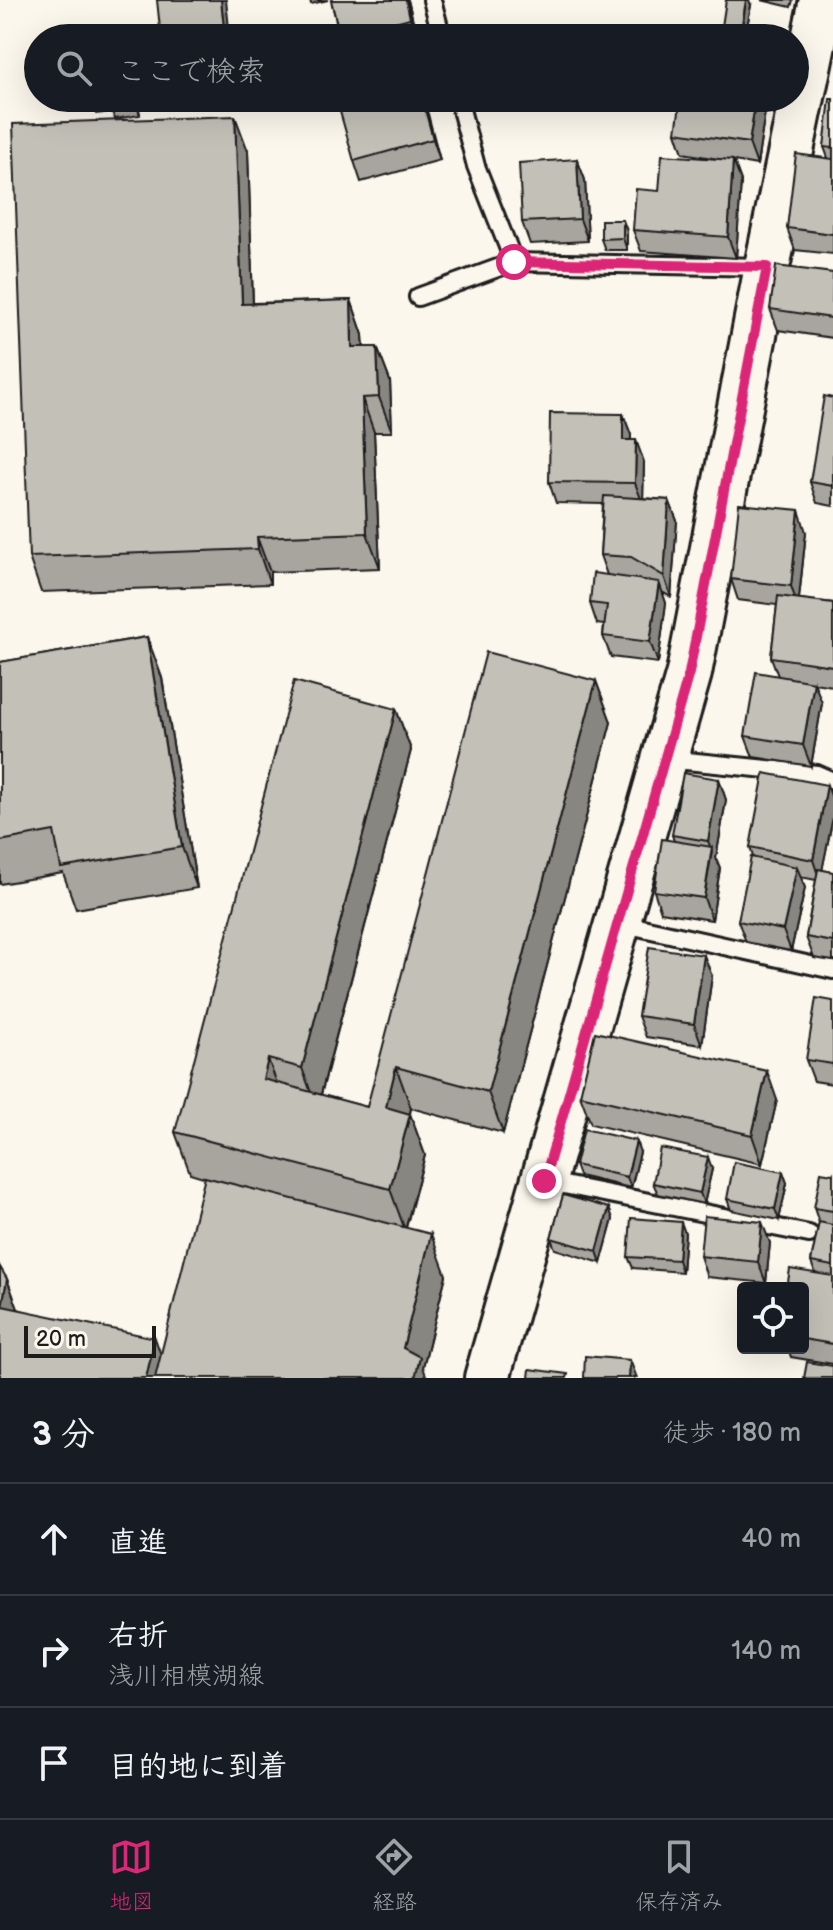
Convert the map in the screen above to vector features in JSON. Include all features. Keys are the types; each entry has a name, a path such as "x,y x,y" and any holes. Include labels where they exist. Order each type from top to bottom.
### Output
{"main road":[{"path":"809,63 822,0"},
{"path":"487,1378 689,673 799,112"}],"lane":[{"path":"432,0 438,24"},
{"path":"462,112 476,166 514,262"},
{"path":"418,297 514,262 767,267"},
{"path":"665,759 817,774 833,781"},
{"path":"616,922 833,970"},
{"path":"544,1181 809,1234"}],"building":[{"path":"157,0 221,0 224,24 160,24"},
{"path":"331,0 406,0 410,18 387,24 337,24"},
{"path":"726,0 746,0 742,24 722,24"},
{"path":"830,99 833,99 833,148 824,147"},
{"path":"340,112 426,112 433,139 354,161"},
{"path":"679,112 754,112 749,143 676,132"},
{"path":"235,116 242,304 351,300 352,347 377,347 379,397 362,398 367,533 257,537 258,549 29,557 13,124"},
{"path":"796,154 833,159 833,234 787,228"},
{"path":"662,155 733,160 728,237 633,230 636,189 659,191"},
{"path":"577,159 580,219 522,222 519,163"},
{"path":"601,220 623,220 623,238 601,239"},
{"path":"776,266 833,273 832,318 770,309"},
{"path":"824,396 833,398 833,486 810,482"},
{"path":"550,413 623,414 623,440 636,440 635,483 549,482"},
{"path":"604,496 669,500 664,576 631,557 600,555"},
{"path":"739,504 799,510 791,586 731,579"},
{"path":"593,573 659,582 650,642 603,636 607,605 590,603"},
{"path":"778,596 833,603 833,666 771,657"},
{"path":"147,637 182,847 61,868 54,831 0,841 0,662"},
{"path":"486,652 596,681 488,1092 396,1067 386,1107 410,1114 390,1189 175,1132 294,681 396,709 302,1068 268,1059 263,1079 367,1107"},
{"path":"756,672 814,682 803,745 745,736"},
{"path":"683,773 719,779 708,841 672,835"},
{"path":"764,773 827,785 813,860 750,847"},
{"path":"662,839 712,847 704,898 654,891"},
{"path":"751,857 797,867 783,930 738,921"},
{"path":"818,869 833,872 833,942 806,937"},
{"path":"649,947 704,955 694,1024 638,1016"},
{"path":"816,998 833,1001 833,1064 806,1060"},
{"path":"595,1032 767,1071 752,1135 580,1095"},
{"path":"584,1129 636,1141 627,1177 575,1165"},
{"path":"660,1148 708,1157 700,1193 653,1183"},
{"path":"734,1162 783,1172 775,1209 727,1199"},
{"path":"821,1172 833,1174 833,1211 814,1208"},
{"path":"205,1177 431,1234 403,1348 420,1357 415,1378 155,1378"},
{"path":"563,1195 609,1208 597,1251 551,1238"},
{"path":"704,1216 762,1222 758,1262 700,1256"},
{"path":"631,1218 681,1222 678,1260 628,1257"},
{"path":"819,1222 833,1225 833,1266 811,1262"},
{"path":"0,1267 7,1279 2,1306 155,1338 146,1378 0,1378"},
{"path":"790,1269 833,1276 833,1344 809,1340 809,1282 788,1282"},
{"path":"585,1356 630,1360 629,1378 584,1378"},
{"path":"807,1362 833,1366 833,1378 804,1378"},
{"path":"530,1369 568,1374 567,1378 529,1378"}],"route":[{"path":"514,262 767,267 689,673 544,1181"}]}
